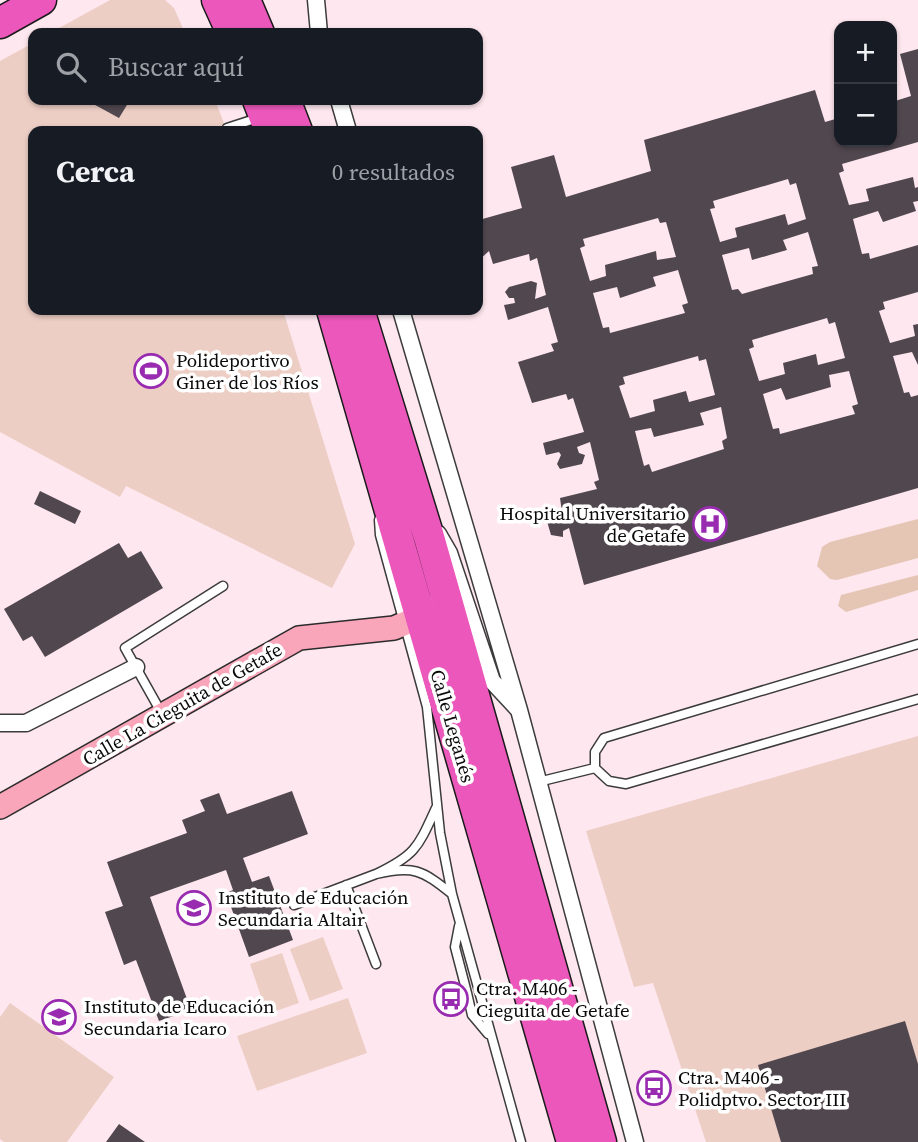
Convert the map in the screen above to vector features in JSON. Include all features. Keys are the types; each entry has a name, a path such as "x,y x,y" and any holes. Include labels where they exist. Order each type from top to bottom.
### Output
{"highway":[{"path":"0,23 41,0"},
{"path":"217,0 230,28"},
{"path":"245,0 258,28"},
{"path":"269,112 289,126"},
{"name":"Calle Leganés","path":"334,315 375,451 412,620 572,1142"},
{"name":"Calle Leganés","path":"361,315 417,500 601,1142"}],"street":[{"path":"316,0 319,28"},
{"path":"340,105 347,126"},
{"name":"Calle Leganés","path":"402,315 519,710 635,1142"},
{"name":"Calle Leganés","path":"417,500 449,553 492,681 519,710"},
{"path":"412,620 435,606 443,591"},
{"name":"Calle La Cieguita de Getafe","path":"0,807 299,638 321,634 371,632 412,620"},
{"path":"0,723 26,723 136,667"}],"lane":[{"path":"231,126 269,112"},
{"path":"162,714 125,648 223,586"},
{"path":"412,620 427,707 437,805 452,894 460,923 454,947 472,1015 492,1038 521,1142"},
{"path":"918,644 604,738 595,752 595,768 609,781 626,784 918,699"},
{"path":"538,782 595,768"},
{"path":"294,905 376,874 406,859 421,842 437,805"},
{"path":"376,874 406,867 434,879 452,894"},
{"path":"346,885 376,964"}],"shaded area":[{"path":"110,0 165,0 174,8 183,28 59,28"},
{"name":"Polideportivo Giner de los Ríos","path":"28,46 28,105 217,105 225,126 28,126 28,315 285,315 355,544 332,588 126,486 120,497 0,432 0,61"},
{"path":"918,519 918,558 837,580 830,579 817,566 822,547 830,542"},
{"path":"918,575 918,590 846,612 838,606 841,595"},
{"path":"918,736 918,1142 706,1142 653,983 634,987 586,831"},
{"path":"323,937 343,989 310,1001 290,949"},
{"path":"282,953 299,1003 267,1014 250,964"},
{"path":"348,998 367,1053 257,1091 237,1036"},
{"path":"10,1003 114,1077 67,1142 4,1142 0,1139 0,1017"}],"building":[{"path":"918,49 918,142 842,164 844,171 839,173 849,205 869,201 866,189 913,177 915,188 918,187 918,201 913,202 916,211 883,222 878,211 853,219 862,254 869,253 870,259 918,245 918,292 883,302 885,309 879,311 890,343 915,336 913,325 918,324 918,365 912,352 893,356 904,393 909,392 911,397 918,395 918,488 584,585 569,528 563,531 563,537 551,535 544,511 550,508 558,514 562,512 560,498 597,489 594,482 599,480 590,442 577,447 579,453 585,455 582,464 560,469 557,464 561,455 559,452 546,455 543,443 584,432 573,398 568,400 566,394 532,403 518,362 554,351 551,344 558,342 548,307 508,320 504,305 515,303 514,298 509,298 505,292 509,287 531,281 537,283 535,299 546,295 537,258 530,261 529,254 493,264 489,251 483,256 483,219 522,208 511,167 554,155 566,197 651,171 644,140 815,90 825,122 834,119 834,147 897,147 897,100 911,96 900,54","holes":["788,179 790,185 796,183 806,219 788,225 785,214 735,228 737,237 720,242 710,209 715,208 713,201","658,218 660,223 666,222 676,257 657,260 656,251 605,265 606,276 590,281 580,248 585,246 583,239","808,232 818,266 812,267 813,274 742,294 738,289 732,290 722,255 749,248 752,260 787,250 783,240","678,270 688,303 682,305 685,313 610,333 609,327 603,328 593,293 617,287 620,298 656,286 653,277","827,318 829,324 835,322 845,358 818,365 816,354 783,363 785,374 759,381 749,349 754,347 752,340","698,356 699,361 706,359 715,395 689,402 686,391 653,400 655,411 630,418 619,386 625,384 623,377","849,371 858,404 852,406 855,414 780,434 779,428 773,429 763,394 781,388 786,400 831,387 829,375","721,407 727,438 722,441 724,449 652,472 649,464 644,466 635,431 651,428 654,437 704,425 700,413"]},
{"path":"95,105 127,105 119,118"},
{"path":"40,491 81,511 75,524 34,504"},
{"path":"119,543 128,558 141,551 163,588 45,657 32,636 23,641 4,609"},
{"path":"292,791 308,834 243,858 252,882 269,876 293,940 249,957 226,893 233,890 226,870 150,897 191,1010 159,1021 136,960 124,965 105,912 123,906 107,862 187,833 182,820 205,811 200,800 219,793 227,814"},
{"path":"905,1021 918,1064 918,1142 781,1142 758,1065"},
{"path":"119,1124 145,1142 106,1142"}],"place":[{"name":"Polideportivo Giner de los Ríos","path":"151,371"},
{"name":"Hospital Universitario de Getafe","path":"710,524"},
{"name":"Instituto de Educación Secundaria Altair","path":"194,908"},
{"name":"Ctra. M406 - Cieguita de Getafe","path":"451,999"},
{"name":"Instituto de Educación Secundaria Icaro","path":"59,1017"},
{"name":"Ctra. M406 - Polidptvo. Sector III","path":"654,1088"}]}
